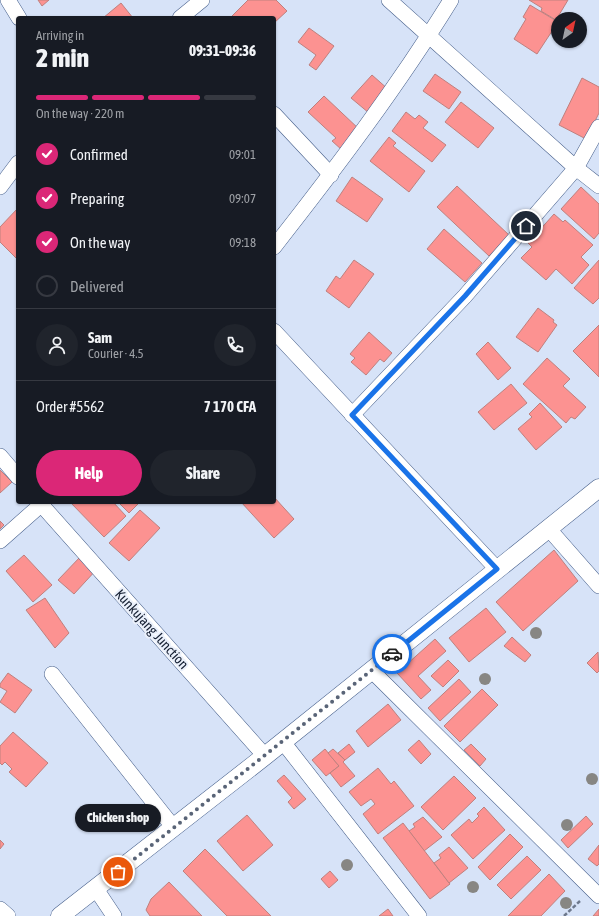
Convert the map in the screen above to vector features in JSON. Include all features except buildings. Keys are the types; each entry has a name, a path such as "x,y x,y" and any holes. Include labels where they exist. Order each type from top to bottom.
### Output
{"street":[{"path":"8,0 18,16"},
{"path":"184,16 202,0"},
{"path":"388,0 576,168 599,186"},
{"path":"276,244 331,175 429,36 451,0"},
{"path":"276,116 331,175"},
{"path":"352,415 465,296 576,168 599,127"},
{"path":"0,187 16,166"},
{"path":"276,333 497,569"},
{"path":"0,456 16,475"},
{"path":"60,916 283,742 599,488"},
{"path":"0,541 40,504"},
{"name":"Kunkujang Junction","path":"42,504 265,756"},
{"path":"548,528 599,586"},
{"path":"372,670 596,893"},
{"path":"52,674 174,828"},
{"path":"283,742 419,916"},
{"path":"96,889 114,916"},
{"path":"0,909 8,916"}],"path":[{"path":"564,916 596,893"}],"way so far":[{"path":"118,872 392,654"}],"place":[{"name":"Chicken shop","path":"118,872"}],"route":[{"path":"392,654 497,569 352,415 465,296 526,226"}]}
